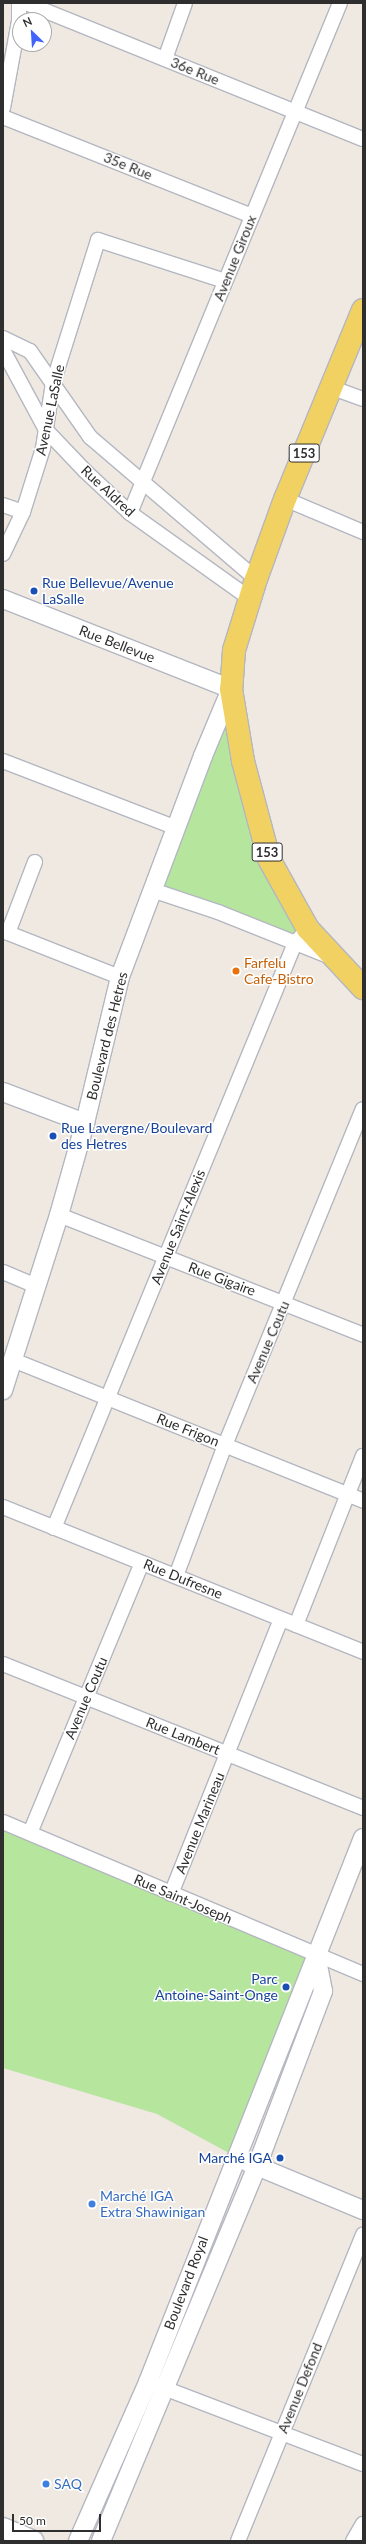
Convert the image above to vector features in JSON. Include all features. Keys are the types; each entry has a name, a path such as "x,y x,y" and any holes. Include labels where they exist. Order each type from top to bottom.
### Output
{"main road":[{"name":"153","path":"363,310 285,499 252,588 234,650 231,689 243,761 269,859 302,936 334,958 363,988"},
{"path":"3,2528 33,2541"}],"street":[{"path":"3,108 20,21 19,3"},
{"name":"36e Rue","path":"26,3 363,139"},
{"path":"165,59 185,3"},
{"name":"Avenue Giroux","path":"130,513 340,3"},
{"name":"35e Rue","path":"3,117 252,216"},
{"name":"Avenue LaSalle","path":"3,554 23,512 46,430 52,383 98,240 225,281"},
{"name":"Rue Aldred","path":"3,338 30,352 90,437 252,588"},
{"name":"Rue Aldred","path":"3,350 46,430 85,471 130,513 252,588"},
{"path":"330,387 363,399"},
{"path":"285,499 363,532"},
{"path":"3,505 23,512"},
{"name":"Rue Bellevue","path":"3,599 231,689"},
{"name":"Boulevard des Hetres","path":"3,1390 59,1215 85,1123 120,977 152,890 231,689"},
{"path":"3,761 177,828"},
{"path":"35,862 5,932 120,977"},
{"path":"152,890 302,936"},
{"name":"Avenue Saint-Alexis","path":"54,1528 166,1257 302,936"},
{"path":"3,1092 85,1123"},
{"name":"Avenue Coutu","path":"176,1576 225,1445 363,1109"},
{"name":"Rue Gigaire","path":"59,1215 363,1335"},
{"path":"3,1272 36,1286"},
{"name":"Rue Frigon","path":"13,1360 363,1501"},
{"path":"296,1625 363,1456"},
{"name":"Rue Dufresne","path":"3,1507 363,1652"},
{"name":"Avenue Coutu","path":"30,1833 142,1563"},
{"name":"Avenue Marineau","path":"171,1894 282,1619"},
{"name":"Rue Lambert","path":"3,1664 363,1808"},
{"name":"Rue Saint-Joseph","path":"3,1822 316,1956 363,1974"},
{"name":"Boulevard Royal","path":"78,2541 148,2382 363,1838"},
{"name":"Boulevard Royal","path":"101,2541 257,2166 323,1991 316,1956"},
{"path":"236,2157 363,2210"},
{"name":"Avenue Defond","path":"238,2541 363,2235"},
{"path":"148,2382 363,2464"},
{"path":"353,2541 363,2524"}],"green space":[{"path":"231,689 243,761 308,929 295,943 152,890"},
{"path":"3,1823 316,1956 240,2159 157,2114 3,2068"}],"place":[{"name":"Rue Bellevue/Avenue LaSalle","path":"34,591"},
{"name":"Farfelu Cafe-Bistro","path":"236,971"},
{"name":"Rue Lavergne/Boulevard des Hetres","path":"53,1136"},
{"name":"Parc Antoine-Saint-Onge","path":"286,1987"},
{"name":"Marché IGA","path":"280,2158"},
{"name":"Marché IGA Extra Shawinigan","path":"92,2204"},
{"name":"SAQ","path":"46,2484"}]}
